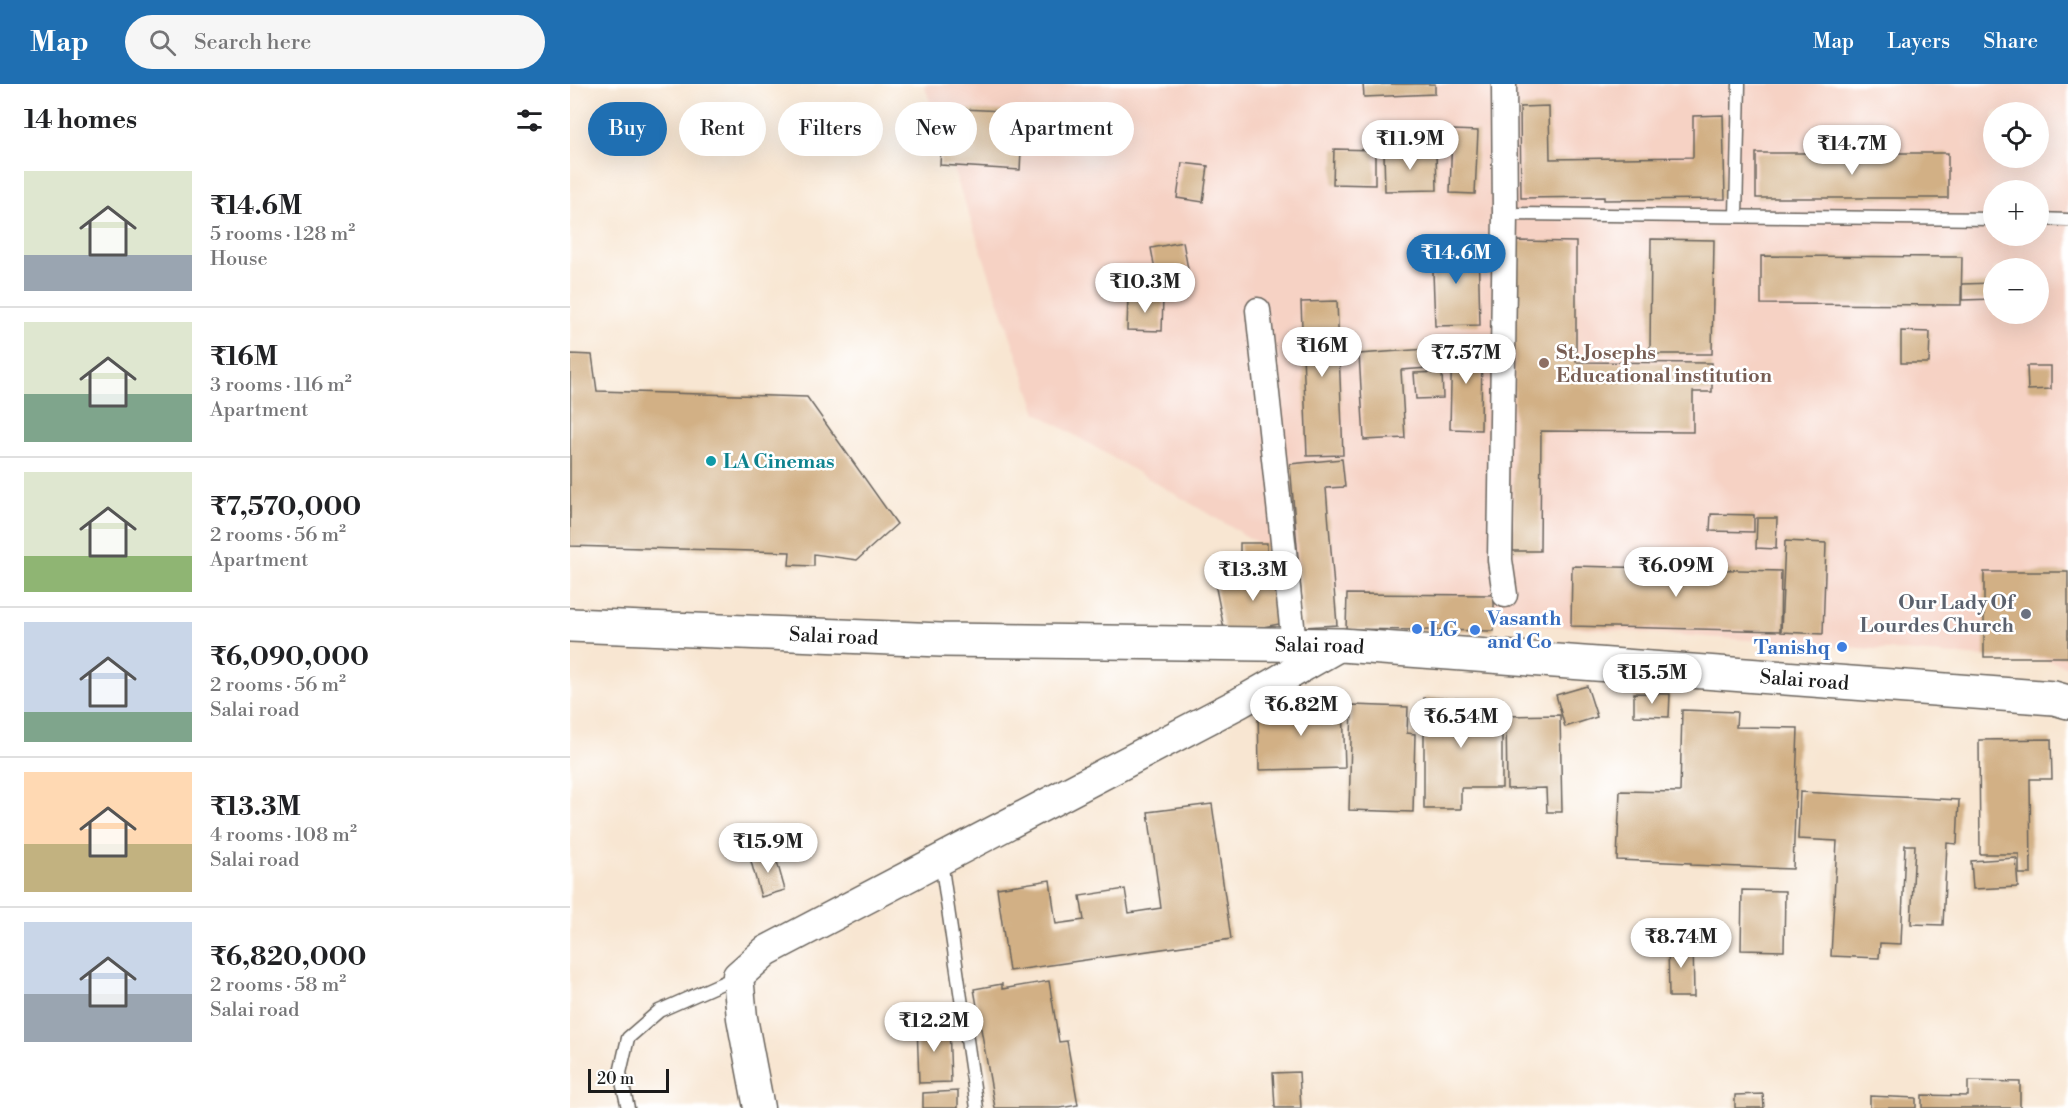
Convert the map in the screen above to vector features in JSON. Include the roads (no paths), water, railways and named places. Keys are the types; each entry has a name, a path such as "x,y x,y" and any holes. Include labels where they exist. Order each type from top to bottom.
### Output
{"main road":[{"name":"Salai road","path":"570,625 941,640 1341,645 2054,698 2068,702"}],"street":[{"path":"1504,84 1505,214 1500,560 1505,595"},
{"path":"1258,310 1294,644"},
{"path":"759,1108 742,1018 738,976 766,951 1239,703 1341,645"}],"lane":[{"path":"1736,216 1739,84"},
{"path":"1505,214 1983,219"},
{"path":"2049,219 2068,220"},
{"path":"941,859 976,1108"},
{"path":"628,1108 620,1072 628,1038 658,1011 738,976"}],"place":[{"name":"St. Josephs Educational institution","path":"1544,363"},
{"name":"LA Cinemas","path":"711,461"},
{"name":"Our Lady Of Lourdes Church","path":"2026,614"},
{"name":"LG","path":"1417,629"},
{"name":"Vasanth and Co","path":"1475,630"},
{"name":"Tanishq","path":"1842,647"}]}
